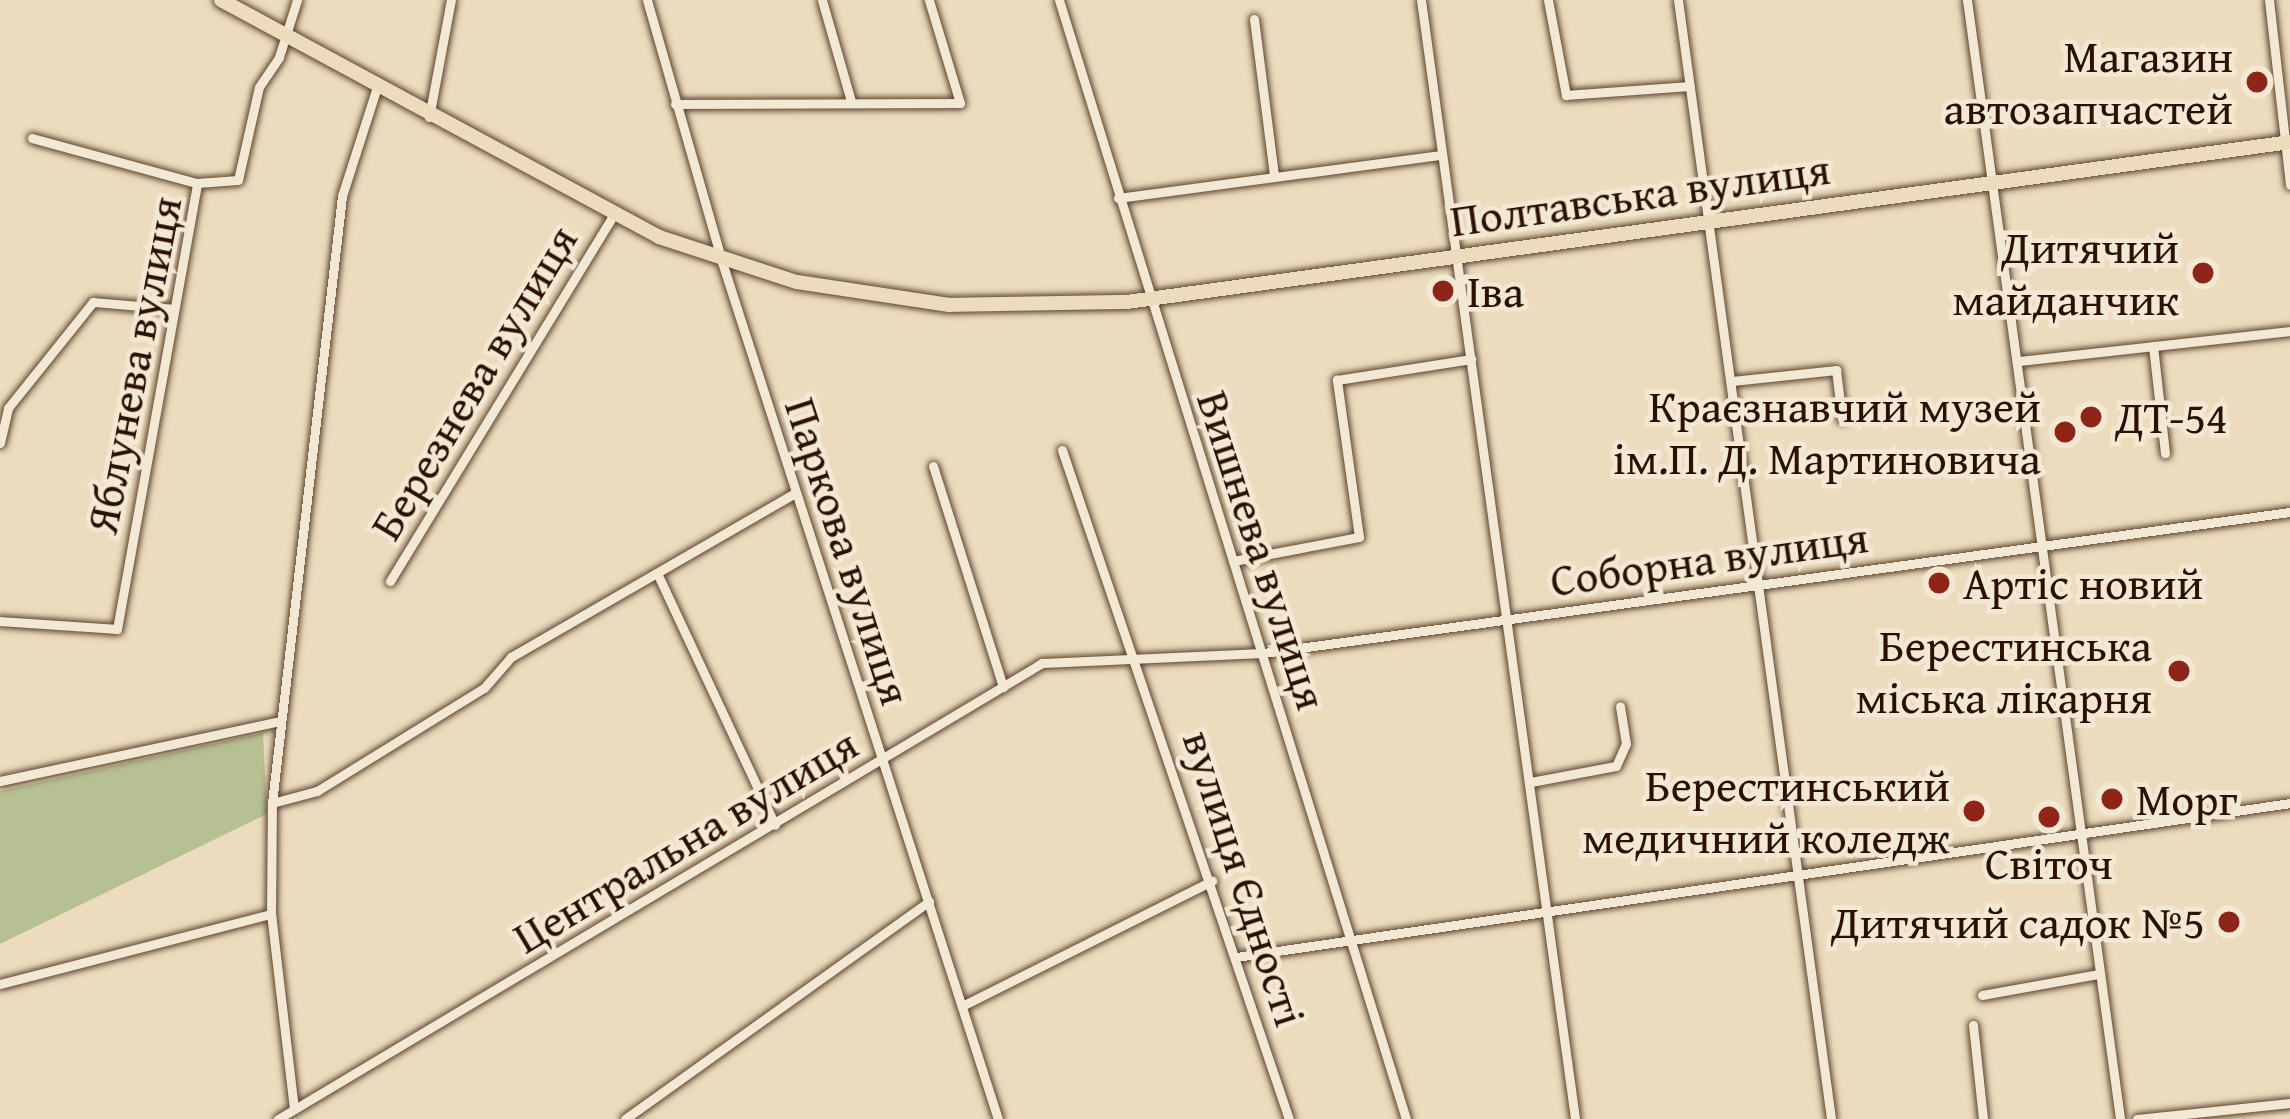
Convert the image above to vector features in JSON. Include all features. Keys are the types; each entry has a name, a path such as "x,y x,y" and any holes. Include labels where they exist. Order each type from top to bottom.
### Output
{"highway":[{"name":"Полтавська вулиця","path":"221,0 612,217 722,262 846,291 1000,307 1147,299 2287,142"}],"street":[{"path":"286,38 297,0"},
{"path":"429,117 451,0"},
{"name":"Паркова вулиця","path":"647,0 722,262 998,1119"},
{"path":"822,0 850,101"},
{"path":"675,104 960,103 929,0"},
{"name":"Вишнева вулиця","path":"1059,0 1147,299 1263,653 1406,1119"},
{"path":"1420,0 1550,910 1575,1119"},
{"path":"1549,0 1566,95 1690,86"},
{"path":"1678,0 1763,583 1831,1119"},
{"path":"1966,0 2120,1119"},
{"path":"2269,0 2290,185"},
{"path":"1254,20 1274,175"},
{"name":"Яблунева вулиця","path":"0,621 117,629 196,183 238,180 259,87 286,38"},
{"path":"294,1109 271,914 272,803 342,196 377,87"},
{"path":"32,138 196,183"},
{"path":"1118,198 1442,155"},
{"name":"Березнева вулиця","path":"390,581 612,217"},
{"path":"0,442 8,408 93,302 174,309"},
{"path":"2019,361 2290,331"},
{"path":"2153,346 2165,453"},
{"path":"1233,561 1359,537 1337,380 1471,359"},
{"path":"1732,381 1836,370 1842,419"},
{"name":"вулиця Єдності","path":"1062,449 1137,658 1289,1119"},
{"path":"933,466 1003,687"},
{"path":"272,803 317,790 484,688 511,657 796,493"},
{"name":"Соборна вулиця","path":"1137,658 1263,653 2043,542 2290,512"},
{"path":"656,573 775,825"},
{"name":"Центральна вулиця","path":"278,1119 1042,663 1137,658"},
{"path":"1531,782 1616,766 1626,744 1620,706"},
{"path":"0,781 280,721"},
{"path":"1236,957 1350,936 2290,803"},
{"path":"962,1006 1212,880"},
{"path":"625,1119 929,901"},
{"path":"0,984 271,914"},
{"path":"1982,995 2099,974"},
{"path":"1973,1025 1983,1119"},
{"path":"2137,1119 2290,1102"}],"green space":[{"path":"263,733 267,814 0,944 0,791"}],"place":[{"name":"Магазин автозапчастей","path":"2257,82"},
{"name":"Дитячий майданчик","path":"2203,273"},
{"name":"Іва","path":"1443,291"},
{"name":"ДТ-54","path":"2091,417"},
{"name":"Краєзнавчий музей ім.П. Д. Мартиновича","path":"2065,432"},
{"name":"Артіс новий","path":"1939,583"},
{"name":"Берестинська міська лікарня","path":"2179,671"},
{"name":"Морг","path":"2112,799"},
{"name":"Берестинський медичний коледж","path":"1974,811"},
{"name":"Світоч","path":"2049,817"},
{"name":"Дитячий садок №5","path":"2229,922"}]}
